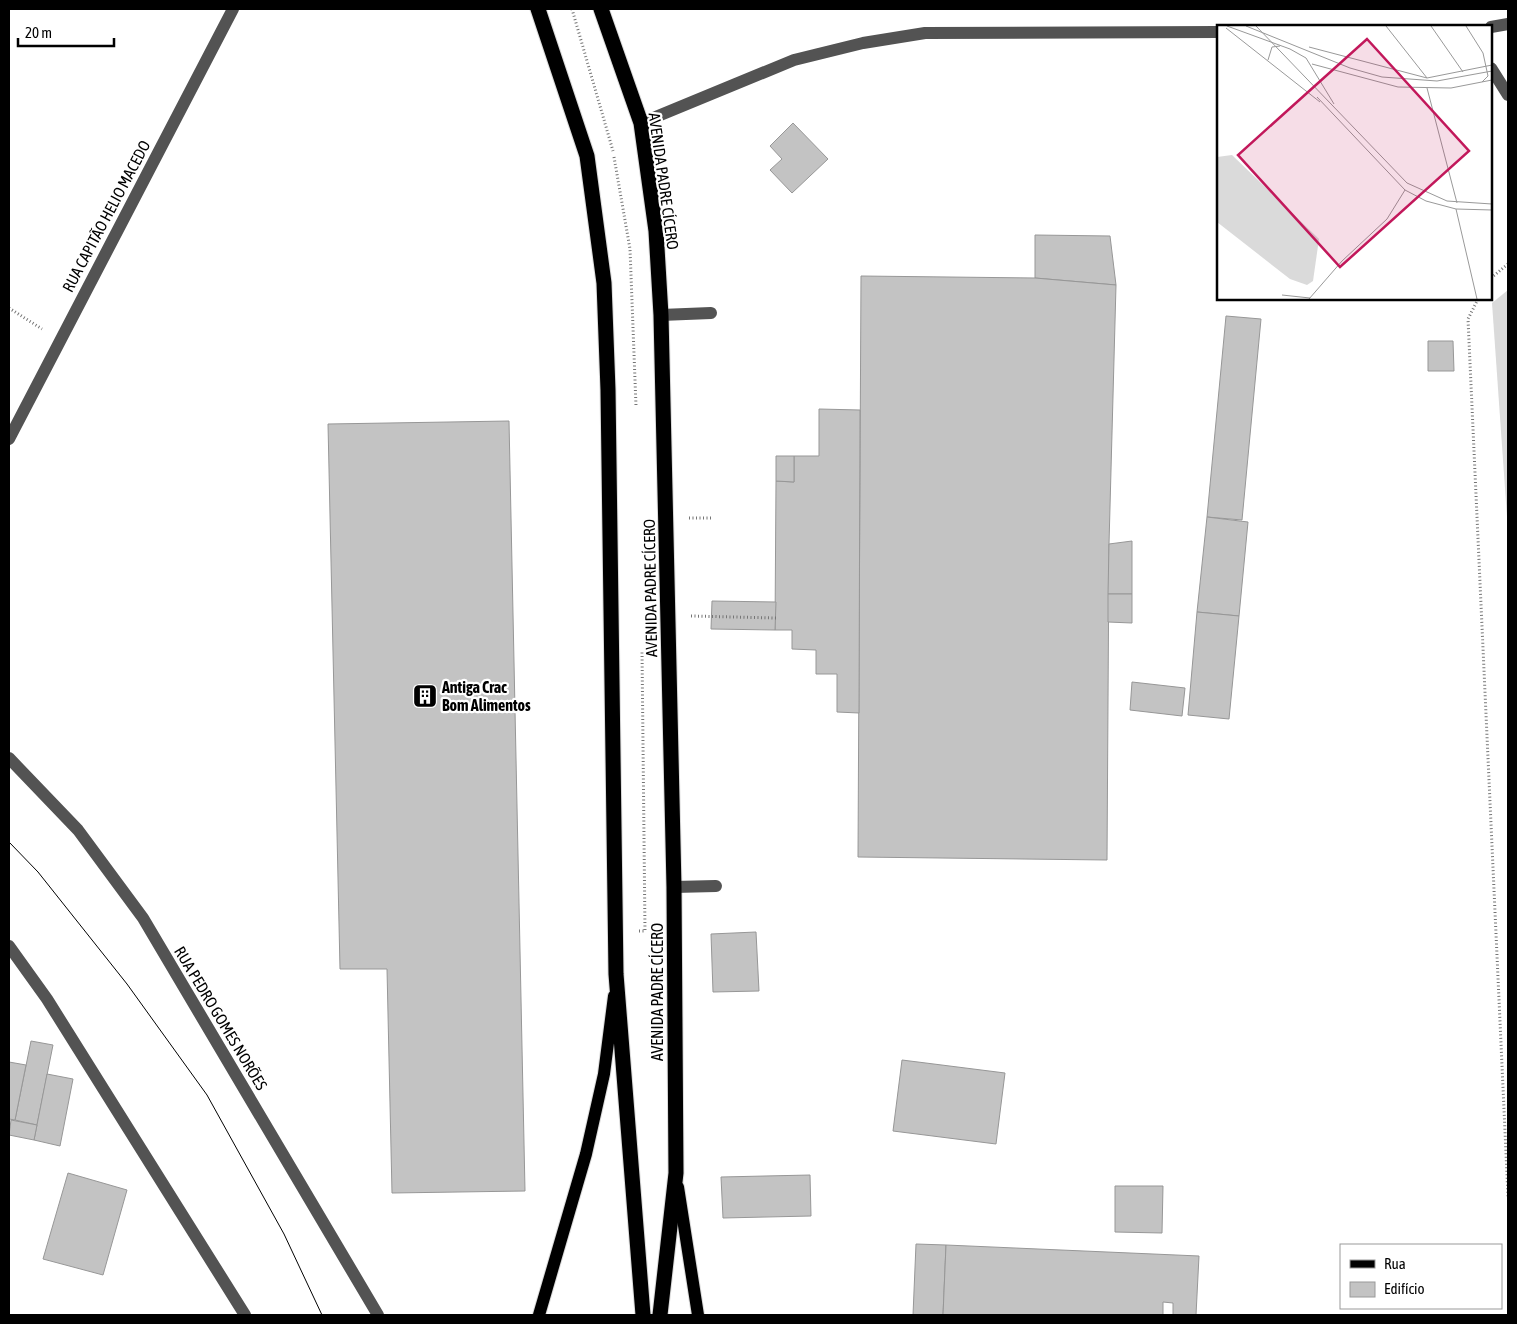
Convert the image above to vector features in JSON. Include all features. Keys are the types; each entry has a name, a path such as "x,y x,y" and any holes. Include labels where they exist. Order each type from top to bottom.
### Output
{"highway":[{"path":"538,9 587,156 604,283 608,390 616,974 642,1315"},
{"name":"AVENIDA PADRE CÍCERO","path":"601,9 641,123 656,231 661,315 674,888 676,1174 660,1315"}],"main road":[{"path":"539,1315 586,1154 600,1092 604,1074 616,974"},
{"name":"AVENIDA PADRE CÍCERO","path":"676,1174 698,1315"}],"street":[{"name":"RUA CAPITÃO HELIO MACEDO","path":"9,439 233,9"},
{"path":"1492,27 1508,24"},
{"path":"641,123 794,60 872,42 925,34 1217,32"},
{"path":"1492,70 1508,95"},
{"path":"661,315 711,312"},
{"name":"RUA PEDRO GOMES NORÕES","path":"9,758 78,830 142,918 378,1315"},
{"path":"674,888 716,886"},
{"path":"9,946 47,999 245,1315"}],"path":[{"path":"1492,277 1508,264"},
{"path":"1478,300 1468,319 1508,1197"},
{"path":"9,308 60,340"},
{"path":"694,518 712,518"},
{"path":"711,616 776,618"}],"shaded area":[{"path":"1508,290 1508,531 1492,303"}],"building":[{"path":"793,123 828,159 792,193 770,170 782,159 770,146"},
{"path":"1035,235 1110,236 1116,285 1035,278"},
{"path":"861,276 1035,278 1116,285 1109,544 1107,860 858,857"},
{"path":"1226,316 1261,319 1242,520 1207,517"},
{"path":"1428,341 1453,341 1454,371 1428,371"},
{"path":"819,409 860,410 859,713 837,712 837,674 816,674 816,650 792,649 792,630 775,630 776,481 794,482 794,456 819,456"},
{"name":"Antiga Crac Bom Alimentos","path":"509,421 525,1191 392,1193 387,969 340,969 328,424"},
{"path":"776,456 794,456 794,482 776,481"},
{"path":"1207,517 1248,522 1239,616 1197,612"},
{"path":"1132,541 1132,594 1108,594 1109,544"},
{"path":"1108,594 1132,594 1132,623 1108,622"},
{"path":"712,601 776,602 775,630 711,629"},
{"path":"1197,612 1239,616 1229,719 1188,715"},
{"path":"1132,682 1185,688 1182,716 1130,710"},
{"path":"756,932 759,991 713,992 711,934"},
{"path":"31,1041 53,1045 37,1125 15,1120"},
{"path":"902,1060 1005,1073 996,1144 893,1131"},
{"path":"9,1062 26,1065 15,1120 9,1119"},
{"path":"47,1074 73,1079 60,1146 34,1140"},
{"path":"11,1120 37,1125 34,1140 9,1135"},
{"path":"68,1173 127,1190 103,1275 43,1259"},
{"path":"810,1175 811,1216 723,1218 721,1177"},
{"path":"1115,1186 1163,1186 1162,1233 1115,1232"},
{"path":"916,1244 946,1245 943,1315 913,1315"},
{"path":"946,1245 1199,1256 1196,1315 1173,1315 1173,1303 1163,1302 1163,1315 943,1315"}],"tram line":[{"path":"9,842 38,872 127,984 207,1095 284,1234 322,1315"}],"place":[{"name":"Antiga Crac Bom Alimentos","path":"425,696"}]}
